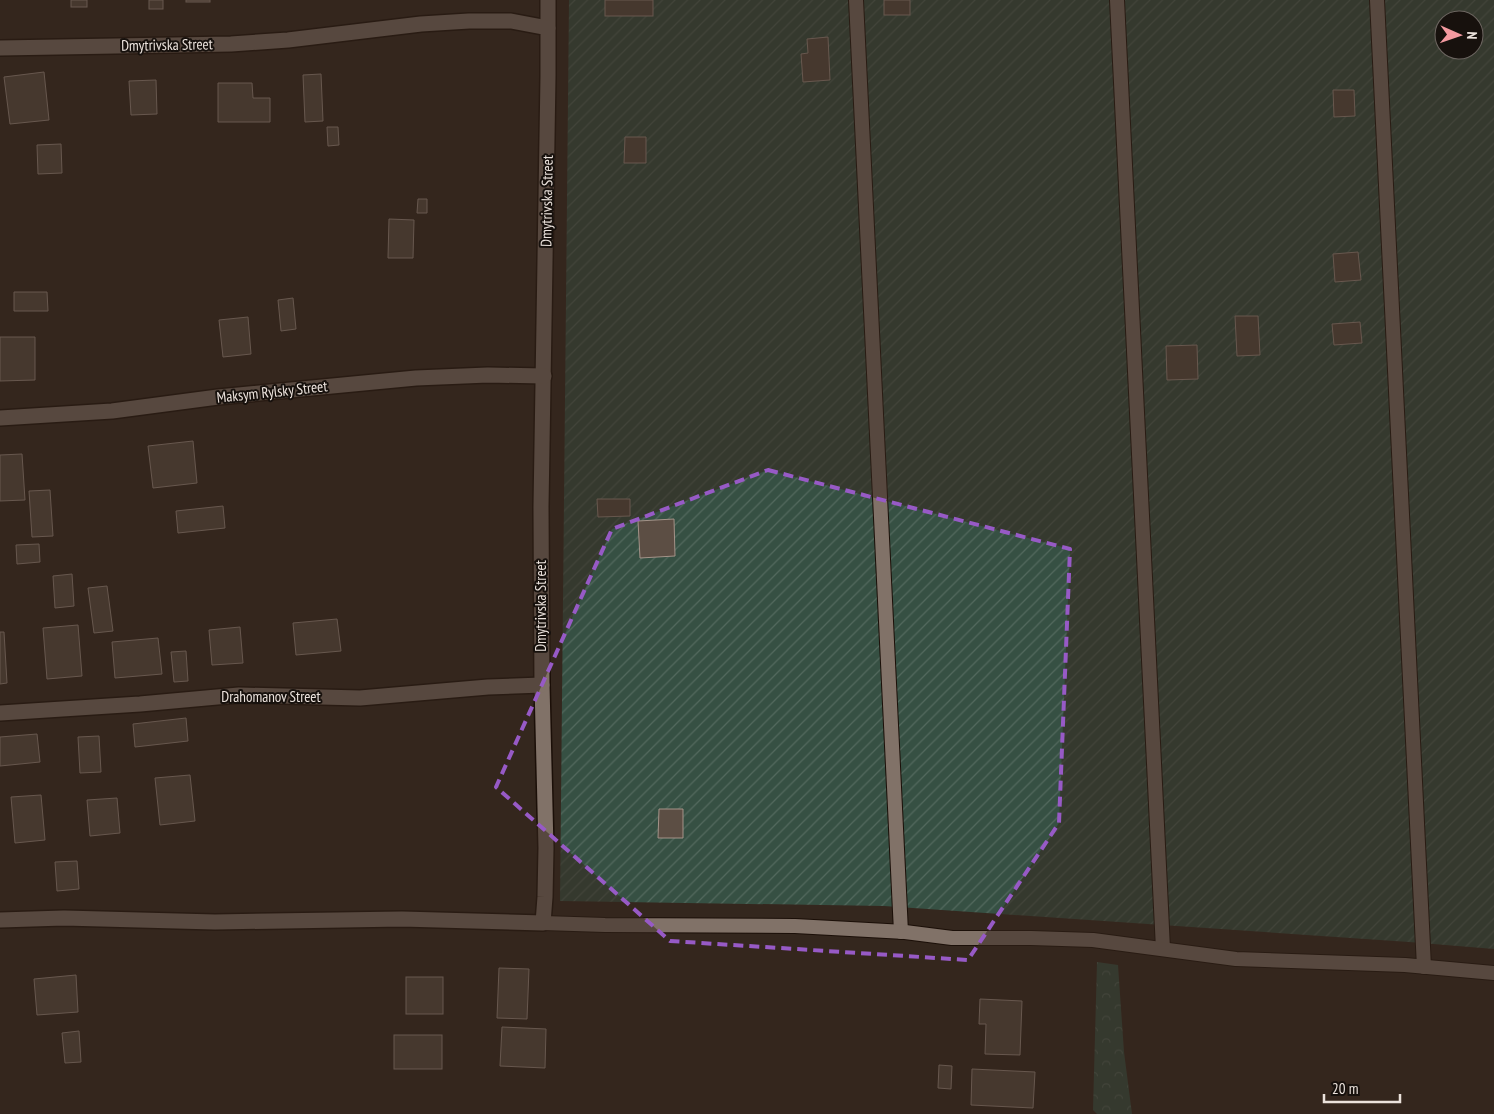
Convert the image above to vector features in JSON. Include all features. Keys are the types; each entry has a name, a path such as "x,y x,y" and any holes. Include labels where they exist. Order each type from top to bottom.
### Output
{"street":[{"path":"548,0 548,28"},
{"name":"Dmytrivska Street","path":"0,48 231,44 288,40 421,24 469,21 511,21 548,28 541,567 546,848 543,923"},
{"name":"Maksym Rylsky Street","path":"0,418 126,410 218,398 416,378 488,375 544,376"},
{"name":"Drahomanov Street","path":"0,713 140,704 239,695 360,698 488,687 542,686"},
{"path":"0,920 64,918 223,922 402,919 543,923"}],"lane":[{"path":"856,0 901,932"},
{"path":"1117,0 1163,949"},
{"path":"1377,0 1424,967"},
{"path":"543,923 795,926 901,932 952,938 1093,940 1250,960 1424,967 1494,973"}],"highlighted area":[{"path":"768,470 1070,549 1059,823 968,960 670,941 496,787 612,529"}],"green space":[{"path":"569,0 1494,0 1494,949 884,906 560,901"},
{"path":"1097,962 1118,965 1124,1052 1132,1114 1097,1114 1093,1110"}],"building":[{"path":"71,0 87,0 87,7 71,7"},
{"path":"149,0 163,0 163,9 149,9"},
{"path":"186,0 210,0 210,2 186,2"},
{"path":"605,0 653,0 653,16 605,16"},
{"path":"884,0 910,0 910,15 884,15"},
{"path":"828,37 830,80 803,82 801,54 808,53 807,39"},
{"path":"44,72 49,120 10,124 4,77"},
{"path":"321,74 323,121 305,122 303,75"},
{"path":"156,80 157,114 131,115 129,81"},
{"path":"218,83 252,83 253,98 270,98 270,122 218,122"},
{"path":"1333,90 1354,90 1355,116 1334,117"},
{"path":"327,127 338,127 339,145 328,146"},
{"path":"625,137 646,137 646,163 624,163"},
{"path":"61,144 62,173 38,174 37,145"},
{"path":"418,199 427,199 427,213 417,213"},
{"path":"389,219 414,220 413,258 388,258"},
{"path":"1358,252 1361,280 1335,282 1333,254"},
{"path":"14,292 47,292 48,311 14,311"},
{"path":"293,298 296,329 281,331 278,300"},
{"path":"1235,316 1258,316 1260,355 1237,356"},
{"path":"248,317 251,354 223,357 219,320"},
{"path":"1360,322 1362,343 1334,345 1332,324"},
{"path":"0,337 35,337 35,380 0,381"},
{"path":"1197,345 1198,379 1167,380 1166,346"},
{"path":"193,441 197,483 153,488 148,446"},
{"path":"22,454 25,500 0,501 0,455"},
{"path":"50,490 53,536 32,537 29,491"},
{"path":"597,499 630,499 630,516 598,517"},
{"path":"223,506 225,528 178,533 176,511"},
{"path":"674,519 675,556 640,558 638,521"},
{"path":"39,544 40,562 17,564 16,545"},
{"path":"72,574 74,606 55,608 53,576"},
{"path":"107,586 113,631 94,633 88,588"},
{"path":"337,619 341,651 296,655 293,623"},
{"path":"78,625 82,676 47,679 43,628"},
{"path":"240,627 243,663 212,665 209,630"},
{"path":"0,632 4,632 7,683 0,684"},
{"path":"158,638 162,674 115,678 112,642"},
{"path":"186,651 188,681 174,682 171,652"},
{"path":"186,718 188,741 135,747 133,724"},
{"path":"37,734 40,762 0,766 0,737"},
{"path":"99,736 101,772 80,773 78,737"},
{"path":"190,775 195,821 160,825 155,778"},
{"path":"41,795 45,840 15,843 11,797"},
{"path":"117,798 120,833 90,836 87,800"},
{"path":"659,809 683,809 683,838 658,838"},
{"path":"77,861 79,889 57,891 55,862"},
{"path":"499,968 529,969 527,1019 497,1018"},
{"path":"76,975 78,1012 37,1015 34,979"},
{"path":"406,977 443,977 443,1014 406,1014"},
{"path":"980,999 1022,1001 1020,1055 985,1054 986,1024 979,1024"},
{"path":"502,1027 546,1029 545,1068 500,1066"},
{"path":"79,1031 81,1062 65,1063 62,1033"},
{"path":"394,1035 442,1035 442,1069 394,1069"},
{"path":"939,1065 952,1066 951,1089 938,1088"},
{"path":"972,1069 1035,1072 1033,1108 971,1105"}]}
